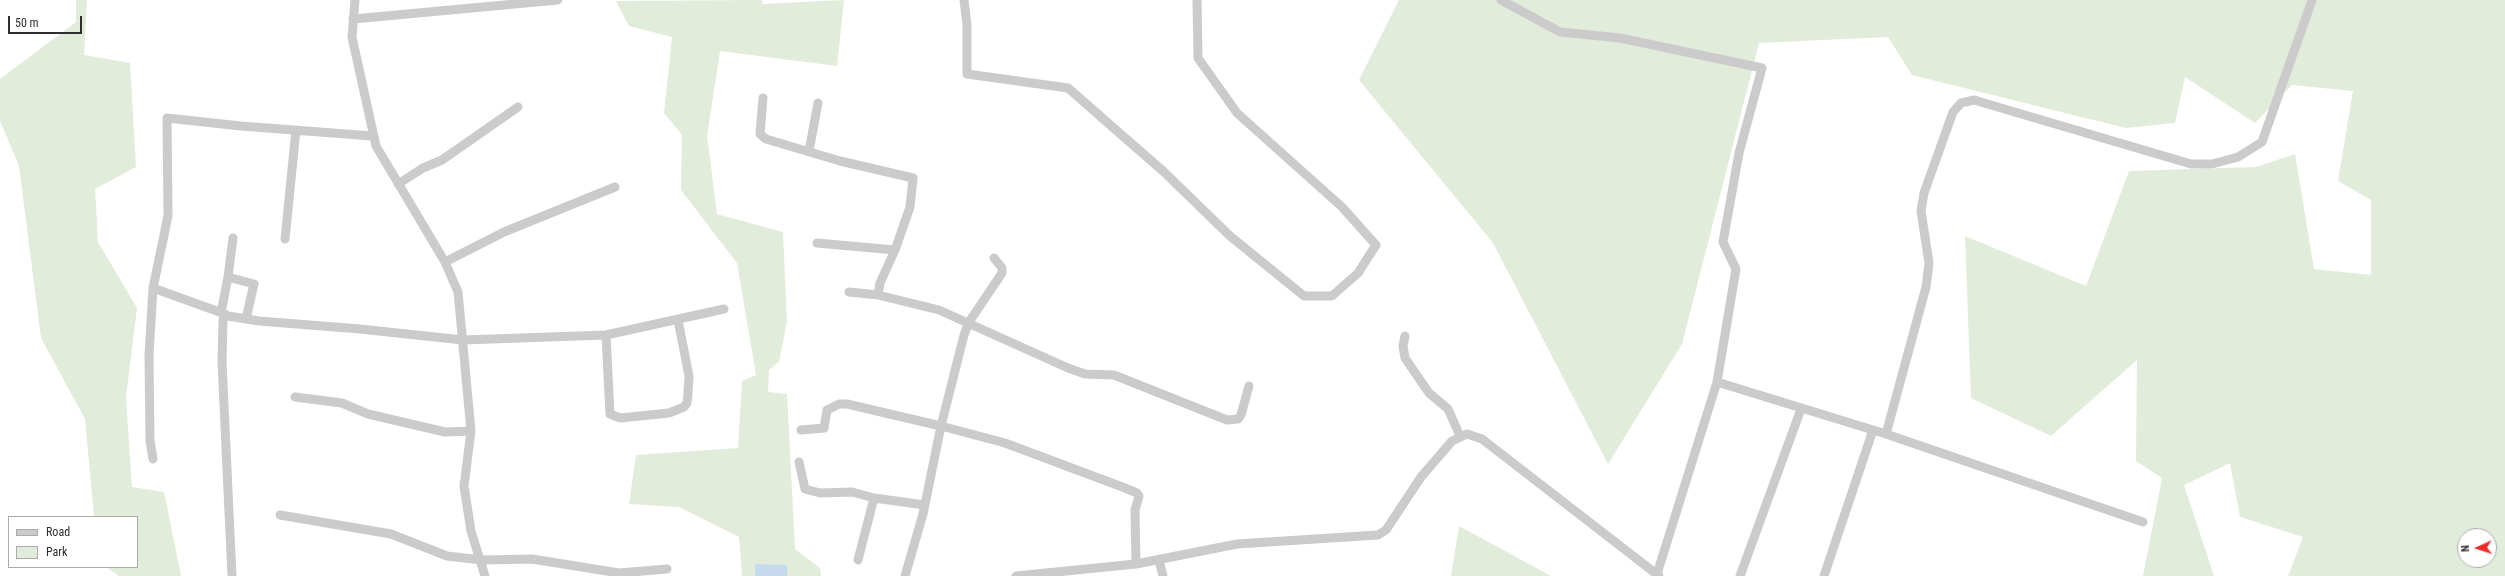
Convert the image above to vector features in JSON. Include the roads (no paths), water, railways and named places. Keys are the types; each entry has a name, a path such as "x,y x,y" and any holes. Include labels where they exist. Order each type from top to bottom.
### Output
{"street":[{"path":"355,0 353,19 354,49 366,94 372,136 381,156 445,262 458,292 471,431 464,486 471,532 482,560 485,576"},
{"path":"353,19 558,0"},
{"path":"964,0 967,25 967,74 1068,88 1164,172 1230,236 1304,296 1332,296 1358,274 1376,245 1342,207 1236,113 1198,58 1197,0"},
{"path":"1016,576 1136,564 1237,544 1383,534 1421,477 1452,441 1467,434 1482,439 1658,575 1717,382 1736,268 1723,242 1739,153 1762,68 1620,38 1560,32 1501,0"},
{"path":"1886,434 1926,287 1929,263 1921,212 1924,193 1953,112 1961,103 1974,100 2191,164 2212,164 2238,157 2262,142 2312,0"},
{"path":"764,98 760,134 762,137 913,178 910,207 895,250 880,283 878,295"},
{"path":"809,151 818,103"},
{"path":"398,184 423,168 442,160 518,107"},
{"path":"153,459 150,441 149,355 153,288 168,216 167,118 372,136"},
{"path":"285,239 296,130"},
{"path":"445,262 504,232 615,187"},
{"path":"232,576 222,362 223,320 225,314 233,238"},
{"path":"817,243 895,250"},
{"path":"904,576 925,505 941,426 956,364 969,322 1000,278 1002,268 994,258"},
{"path":"228,277 254,284 246,319"},
{"path":"153,288 225,314 246,319 463,340 606,336 724,309"},
{"path":"849,292 878,295 938,310 969,322 1035,355 1068,368 1085,374 1114,375 1227,420 1238,418 1241,415 1249,386"},
{"path":"606,336 610,414 620,418 670,413 684,407 688,393 688,376 678,320"},
{"path":"1405,336 1403,346 1405,358 1429,393 1448,409 1460,436"},
{"path":"1717,382 1886,434 2143,522"},
{"path":"295,397 342,403 368,414 445,432 471,431"},
{"path":"801,430 824,428 827,410 839,404 846,404 941,426 1005,443 1137,493 1136,564"},
{"path":"1740,576 1801,408"},
{"path":"1824,576 1873,430"},
{"path":"799,462 805,489 820,493 844,491 874,498 925,505"},
{"path":"858,560 874,498"},
{"path":"280,515 391,534 447,556 482,560 532,559 618,573 667,569"},
{"path":"1159,560 1162,576"}],"water":[{"path":"755,564 787,565 787,576 755,576"}]}
